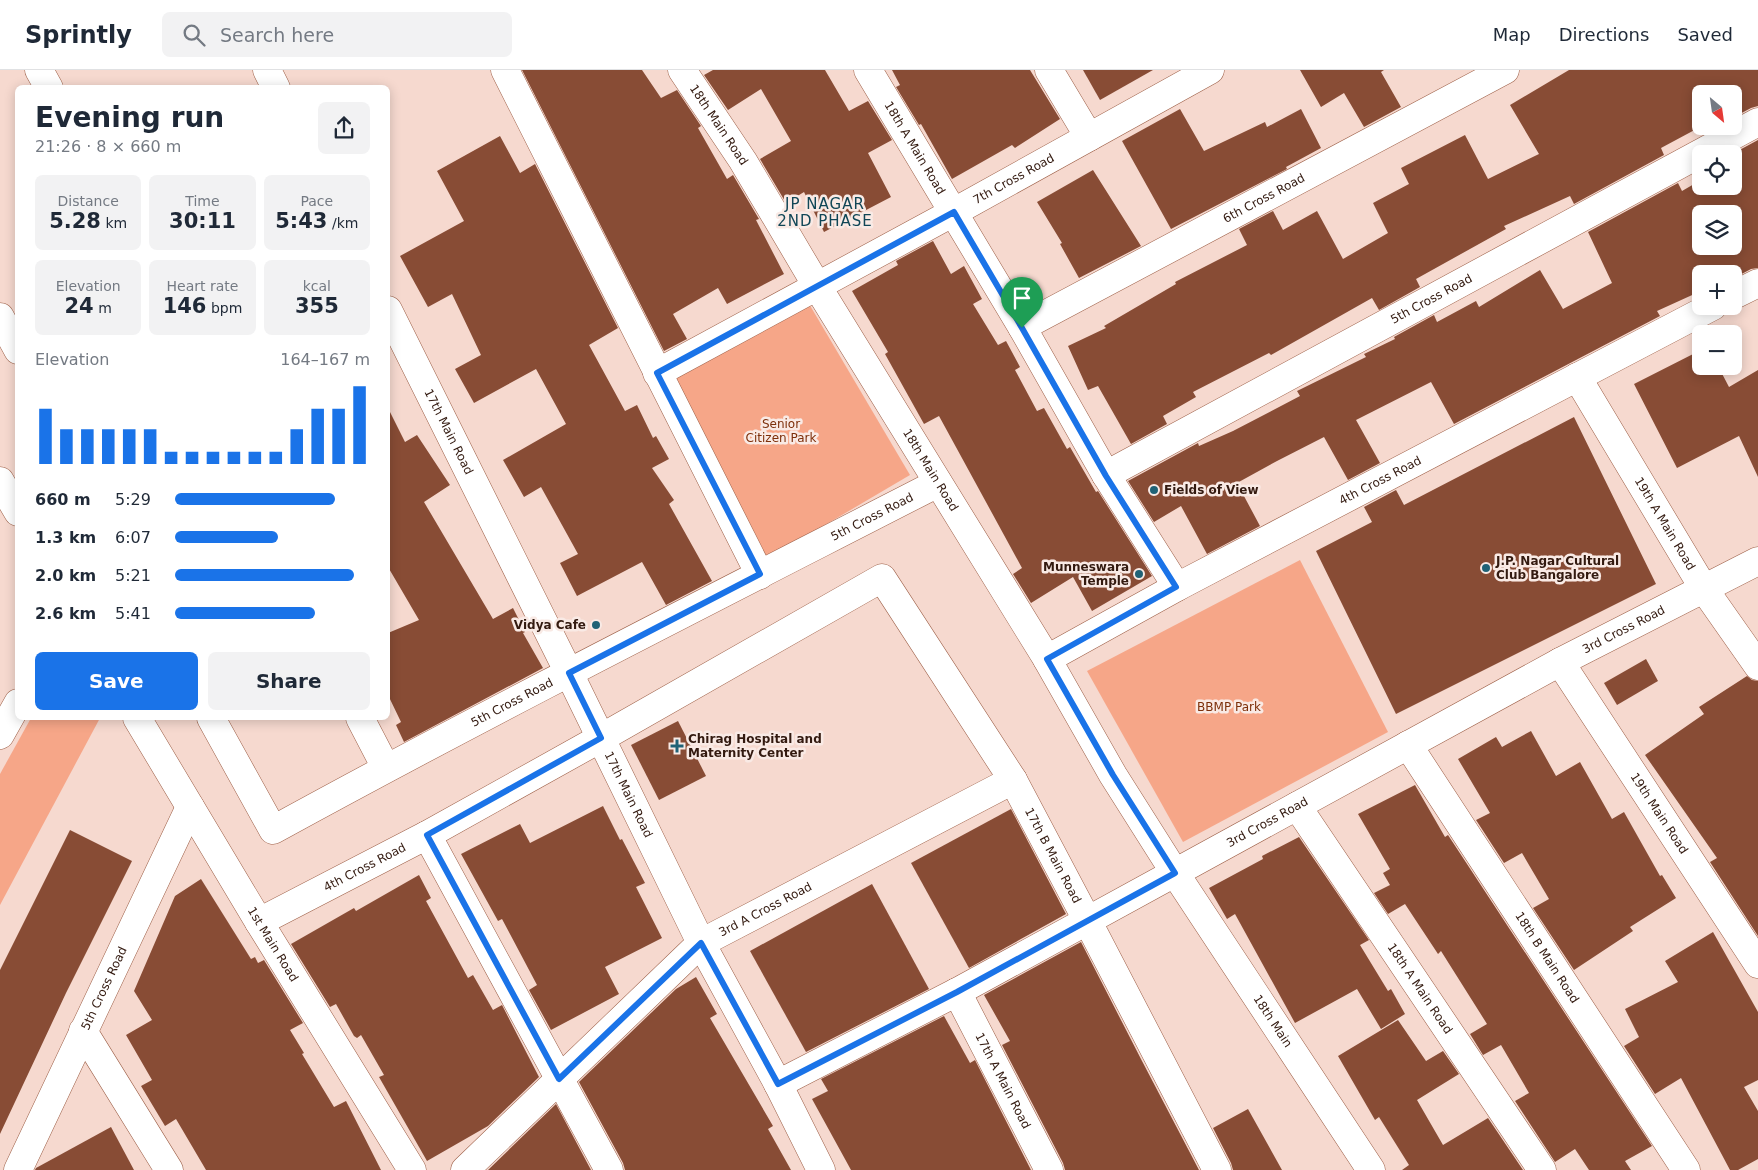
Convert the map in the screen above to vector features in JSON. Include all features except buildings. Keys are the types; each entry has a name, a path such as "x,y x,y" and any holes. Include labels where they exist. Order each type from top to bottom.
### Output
{"street":[{"path":"39,70 47,85"},
{"path":"268,70 275,85"},
{"path":"505,70 760,574"},
{"name":"18th Main Road","path":"682,70 742,161 1047,659 1113,775 1175,873"},
{"name":"18th A Main Road","path":"868,70 954,212 1106,476 1176,587"},
{"path":"1049,70 1089,137"},
{"name":"7th Cross Road","path":"657,373 954,212 1210,70"},
{"name":"6th Cross Road","path":"1022,328 1505,70"},
{"name":"5th Cross Road","path":"1106,476 1758,122"},
{"path":"1742,291 1758,283"},
{"name":"17th Main Road","path":"390,314 701,943 778,1084 821,1170"},
{"name":"4th Cross Road","path":"1047,659 1176,587 1696,315"},
{"path":"0,317 15,344"},
{"name":"19th A Main Road","path":"1577,377 1704,588 1758,666"},
{"path":"0,481 15,507"},
{"name":"5th Cross Road","path":"212,720 273,830 386,768 938,483"},
{"name":"3rd Cross Road","path":"778,1084 957,992 1560,662 1758,561"},
{"name":"4th Cross Road","path":"259,922 427,835 882,578"},
{"name":"17th B Main Road","path":"882,578 1013,780 1088,920 1217,1170"},
{"name":"19th Main Road","path":"1560,662 1758,964"},
{"path":"0,735 15,708"},
{"name":"1st Main Road","path":"138,720 259,922 412,1170"},
{"path":"361,720 386,768"},
{"name":"18th B Main Road","path":"1408,745 1686,1170"},
{"name":"3rd A Cross Road","path":"464,1170 701,943 1013,780"},
{"name":"18th A Main Road","path":"1297,806 1542,1170"},
{"name":"5th Cross Road","path":"18,1170 190,807"},
{"path":"427,835 609,1170"},
{"name":"18th Main","path":"1175,873 1371,1170"},
{"name":"17th A Main Road","path":"957,992 1049,1170"},
{"path":"83,1031 169,1170"}],"green space":[{"name":"Senior Citizen Park","path":"805,297 910,475 757,565 652,387"},
{"name":"BBMP Park","path":"1300,560 1388,732 1183,842 1087,671"},
{"path":"30,720 99,720 0,905 0,774"}],"place":[{"name":"Fields of View","path":"1154,490"},
{"name":"J.P. Nagar Cultural Club Bangalore","path":"1486,568"},
{"name":"Munneswara Temple","path":"1139,574"},
{"name":"Vidya Cafe","path":"596,625"},
{"name":"Chirag Hospital and Maternity Center","path":"677,746"}],"district":[{"name":"JP NAGAR 2ND PHASE","path":"825,212"}],"route":[{"path":"954,212 1022,328 1106,476 1176,587 1047,659 1113,775 1175,873 957,992 778,1084 701,943 559,1079 427,835 601,738 569,673 760,574 657,373 954,212"}]}
